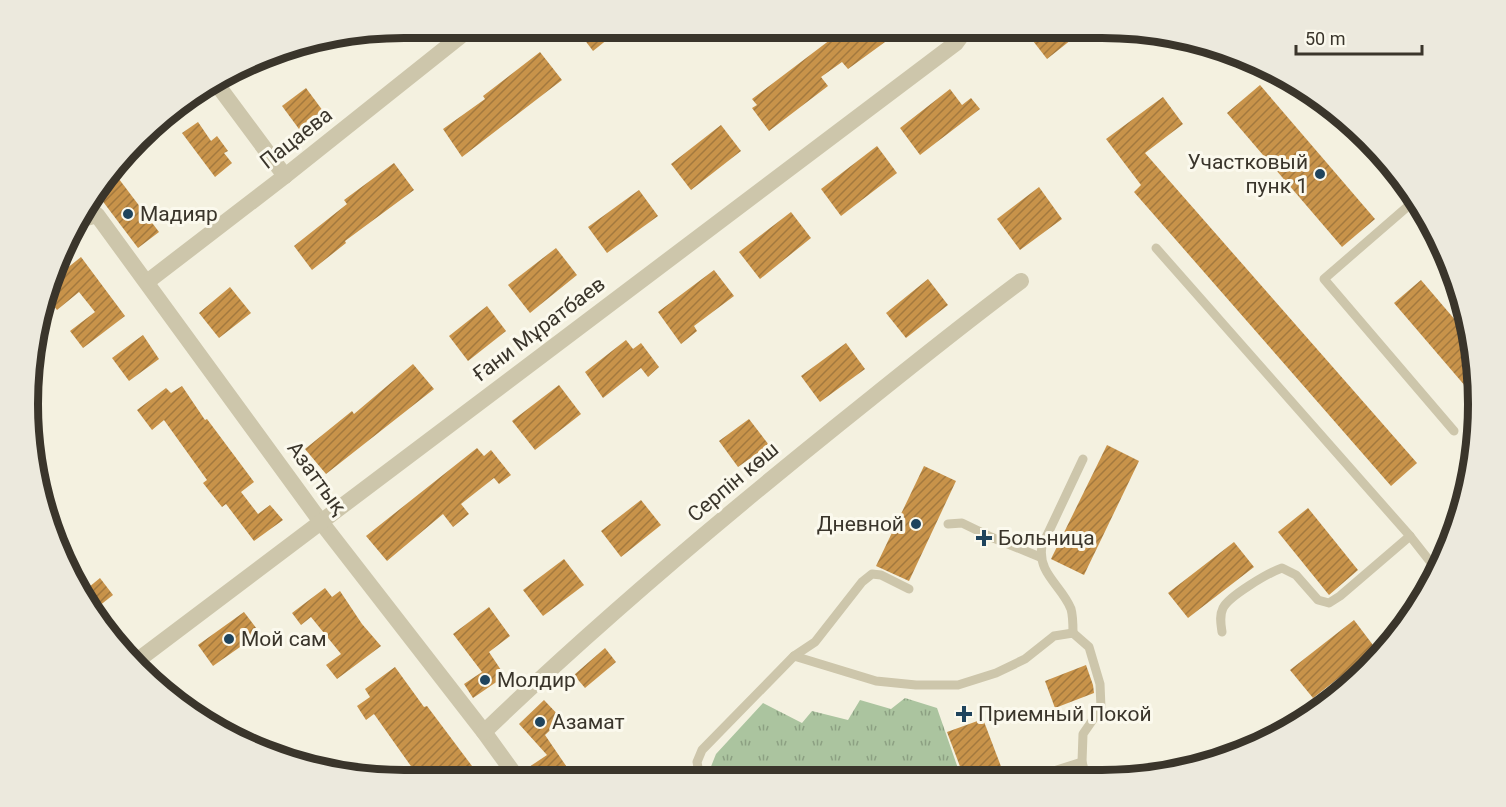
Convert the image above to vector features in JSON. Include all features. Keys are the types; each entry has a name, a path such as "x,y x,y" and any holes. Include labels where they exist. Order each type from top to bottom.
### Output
{"street":[{"name":"Пацаева","path":"147,282 458,38"},
{"name":"Ғани Мұратбаев","path":"141,658 960,38"},
{"path":"219,87 285,176"},
{"name":"Азаттық","path":"89,217 97,215 321,522 511,770"},
{"name":"Серпін көш","path":"484,732 550,669 729,512 975,315 1021,281"}],"lane":[{"path":"1410,205 1324,279 1454,432"},
{"path":"1156,248 1432,564"},
{"path":"1083,459 1042,546 1040,557 1044,568 1071,610 1074,633 1089,647 1100,684 1101,708 1083,734 1082,762 1084,770"},
{"path":"948,524 962,523 1040,557"},
{"path":"1221,632 1220,616 1224,606 1266,574 1282,568 1296,576 1318,600 1329,603 1410,536"},
{"path":"698,770 697,762 702,750 794,656 815,642 862,582 872,574 880,575 909,589"},
{"path":"794,656 876,681 916,685 958,685 996,673 1025,659 1054,636 1074,633"},
{"path":"1057,770 1082,762"}],"green space":[{"path":"905,698 937,708 959,770 710,769 716,754 763,703 802,723 812,711 848,720 860,700 891,709"}],"building":[{"path":"583,38 609,38 593,51"},
{"path":"832,38 885,38 885,42 848,69 842,62 821,77 828,86 769,131 752,108 757,105 752,99"},
{"path":"1031,38 1073,38 1047,59"},
{"path":"540,52 562,80 462,157 443,129 485,99 483,96"},
{"path":"1260,85 1375,219 1342,247 1227,113"},
{"path":"306,88 323,111 299,129 282,106"},
{"path":"950,89 962,105 971,98 980,109 920,155 900,128"},
{"path":"1163,97 1183,124 1145,153 1417,463 1391,486 1134,192 1141,185 1106,139"},
{"path":"198,122 211,141 217,136 228,151 224,153 232,163 215,177 182,133"},
{"path":"721,125 741,151 691,190 671,164"},
{"path":"877,146 897,173 841,216 821,189"},
{"path":"394,163 414,190 345,241 346,243 312,270 294,246 347,204 344,200"},
{"name":"Мадияр","path":"119,179 159,232 138,248 100,198 109,187"},
{"path":"1039,187 1062,219 1020,250 997,219"},
{"path":"639,190 658,216 607,253 588,227"},
{"path":"791,212 811,238 760,279 739,252"},
{"path":"556,248 577,275 530,313 508,285"},
{"path":"81,257 125,316 83,348 70,331 95,312 79,292 57,310 52,303 62,272"},
{"path":"714,270 734,296 694,326 697,331 681,344 658,312"},
{"path":"928,279 948,305 906,338 886,313"},
{"path":"1421,280 1459,325 1468,389 1394,303"},
{"path":"230,287 251,313 219,338 199,313"},
{"path":"487,306 506,331 468,361 449,336"},
{"path":"143,335 159,359 129,381 112,358"},
{"path":"626,340 633,349 641,343 659,367 648,377 641,368 603,398 585,372"},
{"path":"846,343 865,369 820,402 801,376"},
{"path":"413,364 434,389 326,474 305,449 352,411 354,414"},
{"path":"559,385 581,414 535,450 512,421"},
{"path":"182,386 205,420 207,419 254,482 241,492 258,514 270,505 283,520 254,541 226,504 222,507 203,483 207,480 164,420 152,430 137,410 166,388 171,393"},
{"path":"749,419 769,445 738,467 719,441"},
{"path":"1107,445 1139,461 1084,575 1051,559"},
{"path":"477,448 484,456 491,450 511,475 499,484 494,478 461,504 469,514 453,527 443,514 387,561 366,536"},
{"name":"Дневной","path":"924,466 956,481 909,581 876,566"},
{"path":"641,500 661,525 621,557 601,531"},
{"path":"1308,508 1358,570 1329,595 1278,532"},
{"path":"1234,542 1254,567 1188,618 1168,593"},
{"path":"564,559 584,585 543,616 523,590"},
{"path":"100,578 113,595 99,606 88,588"},
{"path":"325,588 332,597 340,591 362,624 381,646 337,679 326,665 341,654 311,617 301,625 292,613"},
{"path":"489,607 510,636 489,652 505,676 473,698 464,684 482,672 453,634"},
{"name":"Мой сам","path":"244,612 260,633 213,666 198,645"},
{"path":"1354,620 1375,648 1313,698 1290,670"},
{"path":"605,648 616,662 585,688 574,675"},
{"path":"1086,665 1094,693 1055,708 1045,681"},
{"path":"395,667 472,766 466,770 412,770 374,714 366,720 357,706 370,697 365,689"},
{"path":"544,700 562,719 545,735 569,770 527,770 547,755 519,724"},
{"path":"983,719 1002,770 961,770 947,732"}],"place":[{"name":"Участковый пунк 1","path":"1320,174"},
{"name":"Мадияр","path":"128,214"},
{"name":"Дневной","path":"916,524"},
{"name":"Больница","path":"984,538"},
{"name":"Мой сам","path":"229,639"},
{"name":"Молдир","path":"485,680"},
{"name":"Приемный Покой","path":"964,714"},
{"name":"Азамат","path":"540,722"}]}
